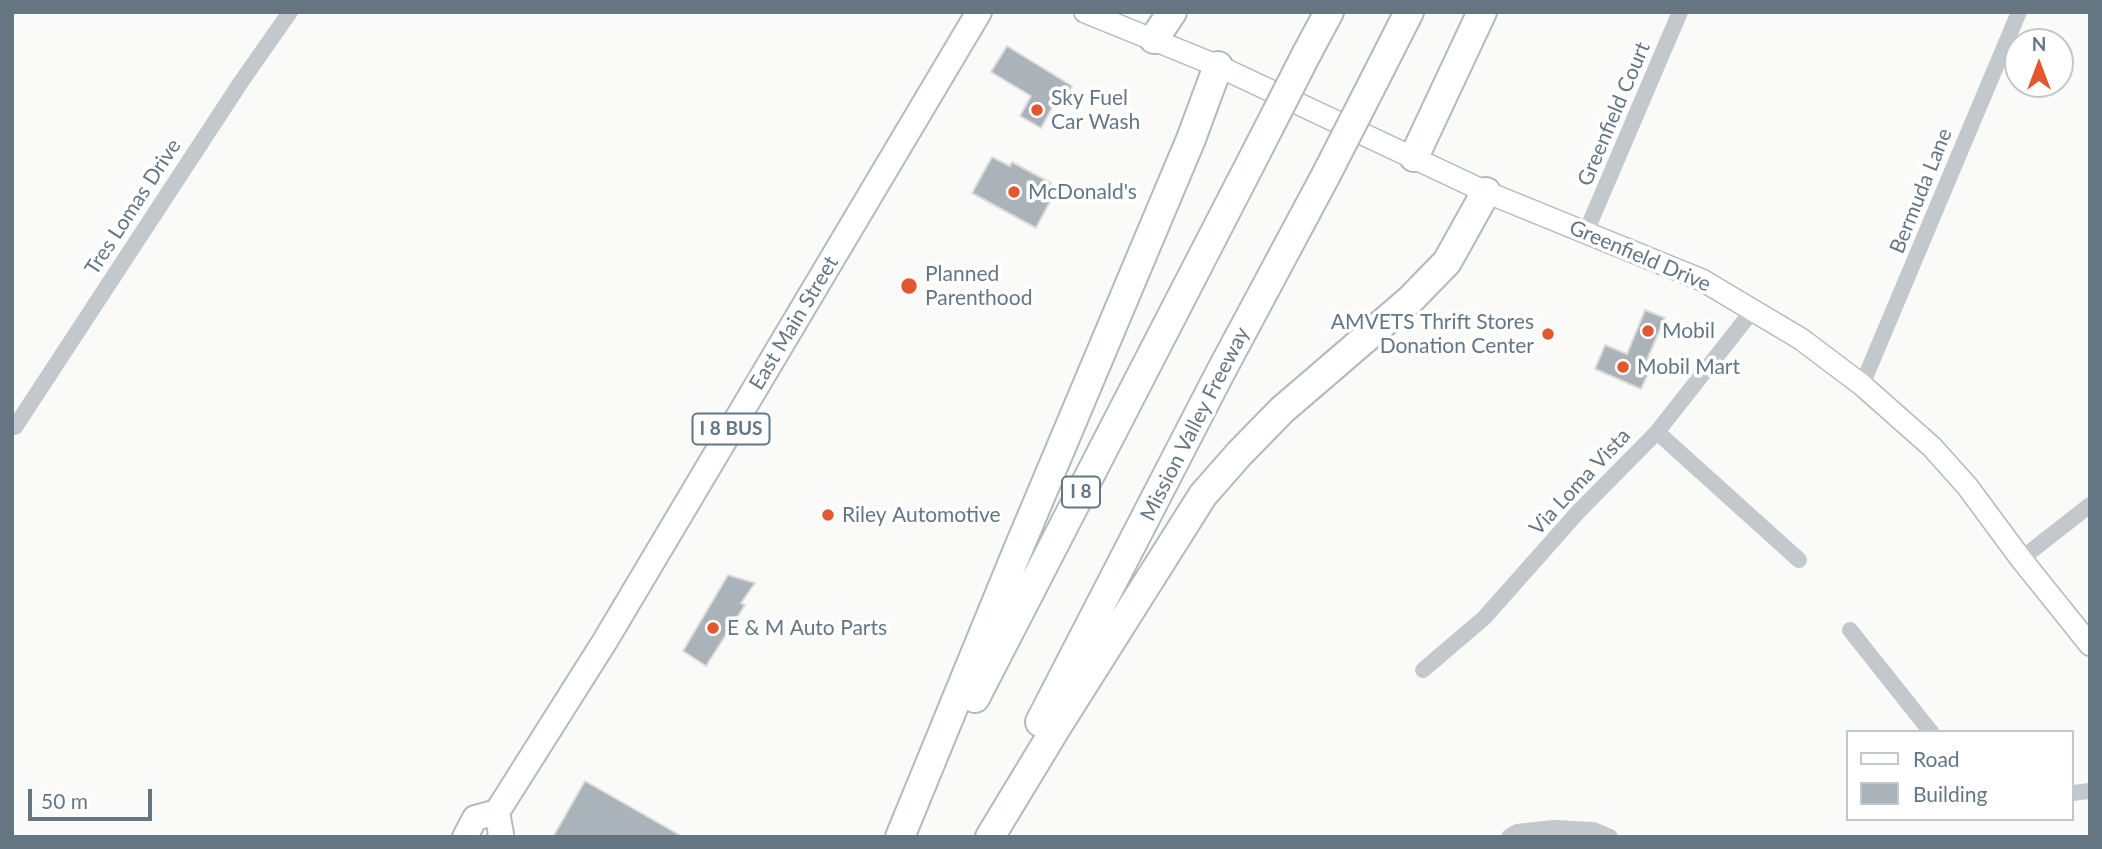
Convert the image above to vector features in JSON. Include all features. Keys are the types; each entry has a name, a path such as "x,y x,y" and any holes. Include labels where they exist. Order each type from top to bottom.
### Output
{"highway":[{"path":"1154,39 1172,12"},
{"name":"I 8","path":"902,837 1329,12"},
{"name":"Mission Valley Freeway","path":"982,837 1409,12"},
{"path":"1414,157 1482,12"},
{"path":"902,837 1017,552 1191,139 1217,66"},
{"path":"990,837 1203,495 1282,410 1410,300 1447,262 1486,192"}],"main road":[{"name":"East Main Street","path":"465,837 475,818 497,812 605,641 978,12"},
{"name":"Greenfield Drive","path":"1086,12 1217,66 1486,192 1702,281 1801,339 1863,385 1932,447 1967,486 2090,645"},
{"path":"497,812 500,837"}],"street":[{"name":"Tres Lomas Drive","path":"15,427 241,82 290,12"},
{"name":"Greenfield Court","path":"1586,232 1680,12"},
{"name":"Bermuda Lane","path":"1863,385 2019,12"},
{"name":"Via Loma Vista","path":"1423,670 1484,618 1578,512 1657,432 1753,310"},
{"path":"1657,432 1799,560"},
{"path":"2021,559 2090,505"},
{"path":"1850,630 1929,730"},
{"path":"1509,837 1517,832 1554,828 1593,830 1610,837"}],"building":[{"path":"1007,46 1072,86 1062,103 1057,99 1041,128 1020,116 1031,96 991,72"},
{"name":"McDonald's","path":"992,157 1010,166 1012,162 1051,183 1048,188 1055,192 1036,228 972,193"},
{"path":"1645,310 1665,318 1646,362 1652,365 1641,389 1595,369 1605,345 1627,354"},
{"name":"E & M Auto Parts","path":"728,575 755,583 741,603 745,605 706,666 683,651"},
{"path":"585,781 683,837 553,837"}],"place":[{"name":"Sky Fuel Car Wash","path":"1037,110"},
{"name":"McDonald's","path":"1014,192"},
{"name":"Planned Parenthood","path":"909,286"},
{"name":"Mobil","path":"1648,331"},
{"name":"AMVETS Thrift Stores Donation Center","path":"1548,334"},
{"name":"Mobil Mart","path":"1623,367"},
{"name":"Riley Automotive","path":"828,515"},
{"name":"E & M Auto Parts","path":"713,628"}]}
